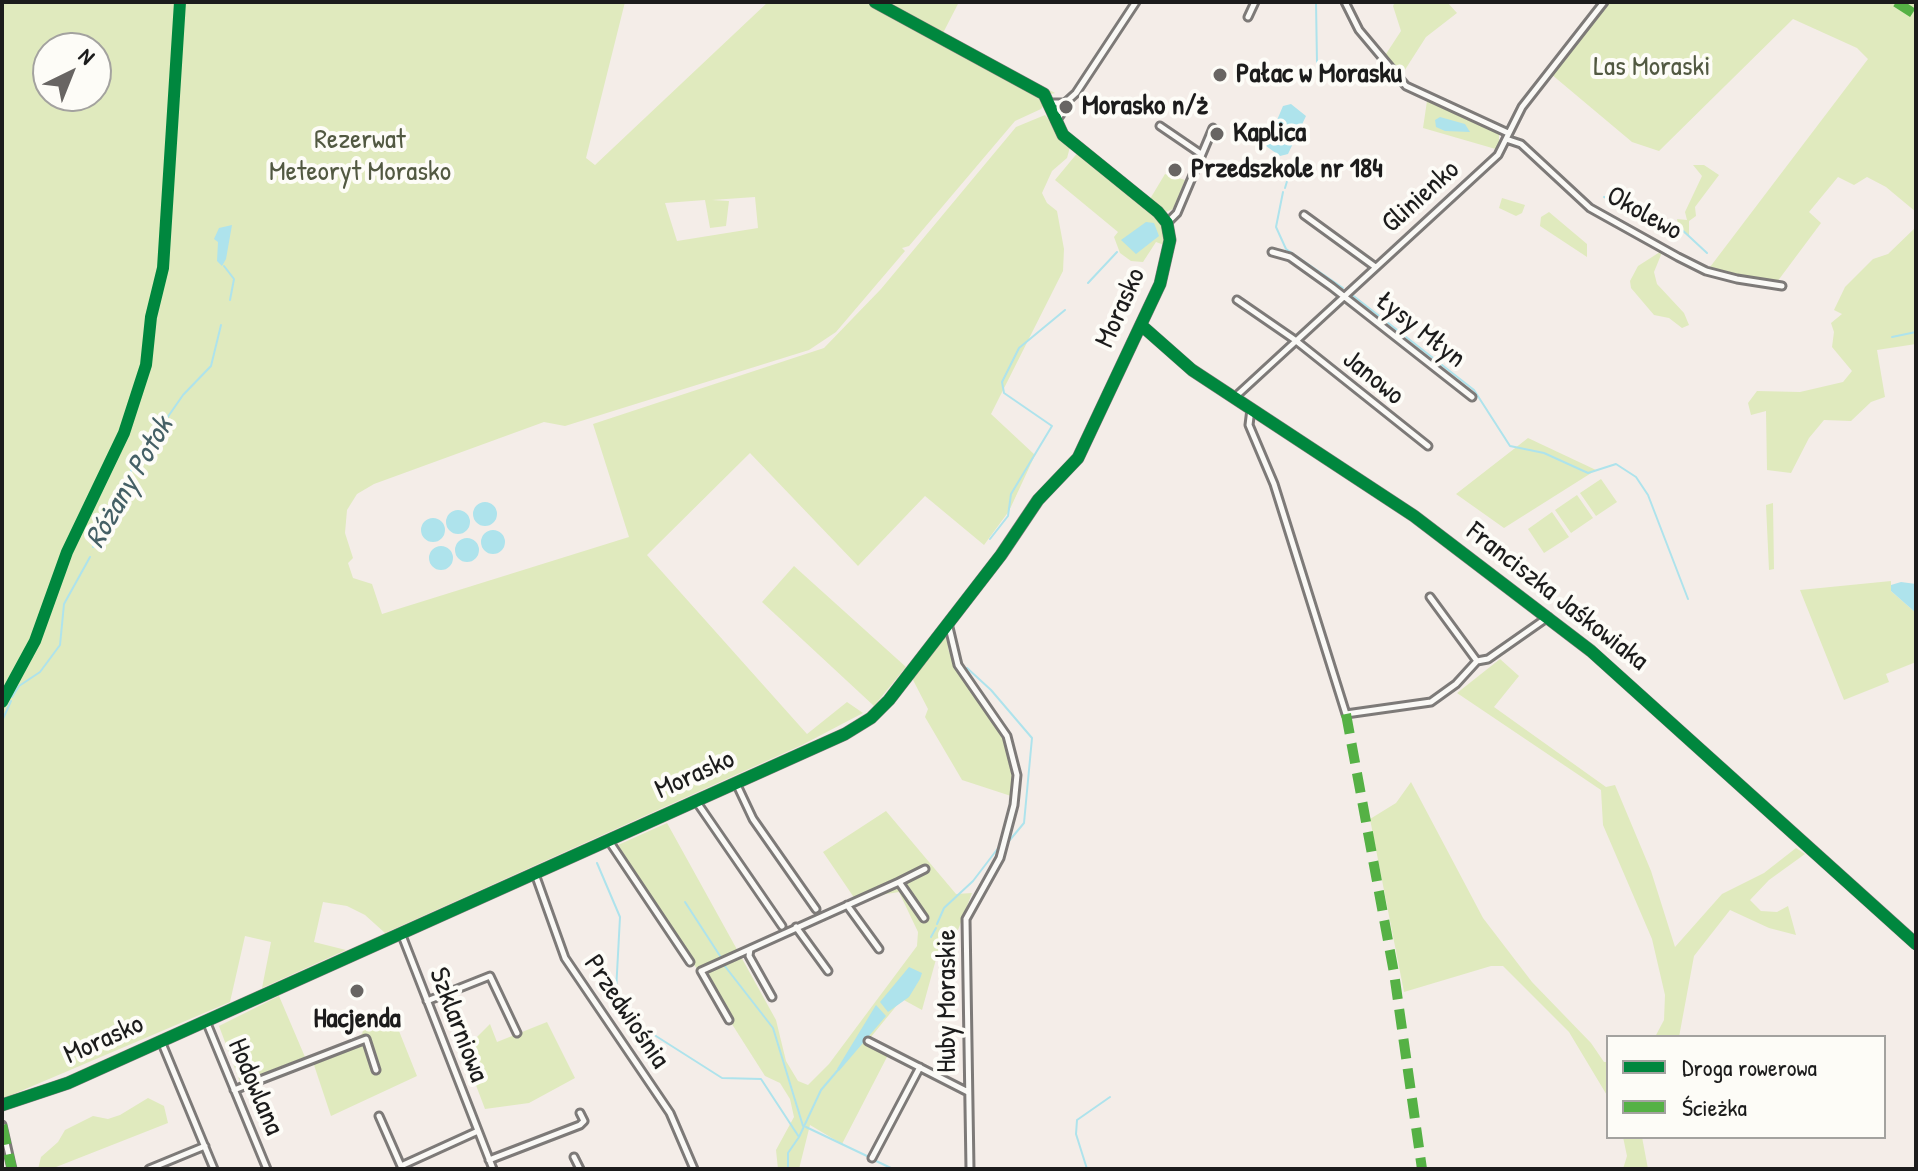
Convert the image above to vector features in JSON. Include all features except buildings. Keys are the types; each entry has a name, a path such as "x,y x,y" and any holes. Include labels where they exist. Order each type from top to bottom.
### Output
{"street":[{"path":"875,2 1041,92 1065,136 1153,207 1168,225 1177,213 1213,128"},
{"path":"1049,103 1065,103 1076,93 1136,2"},
{"path":"1248,17 1255,2"},
{"name":"Okolewo","path":"1345,2 1359,30 1406,86 1521,144 1590,208 1706,271 1782,286"},
{"name":"Glinienko","path":"1234,398 1341,296 1498,155 1550,68 1604,2"},
{"path":"1056,121 1066,107 1065,103"},
{"path":"1160,126 1201,154"},
{"path":"1304,215 1374,266"},
{"name":"Morasko","path":"2,1105 68,1083 845,734 871,718 1001,555 1038,500 1078,458 1141,325 1167,259 1168,225"},
{"name":"Łysy Młyn","path":"1272,252 1290,257 1472,397"},
{"name":"Janowo","path":"1237,300 1295,340 1428,446"},
{"name":"Franciszka Jaśkowiaka","path":"1141,325 1182,362 1414,516 1548,617 1661,711 1916,944"},
{"path":"1251,409 1249,425 1274,484 1346,714 1431,702 1456,684 1477,661 1488,659 1548,617"},
{"path":"1430,597 1477,661"},
{"name":"Huby Moraskie","path":"948,623 953,630 953,648 958,665 1007,736 1017,775 1014,805 1000,858 966,919 970,1169"},
{"path":"736,783 753,819 816,909"},
{"path":"695,801 782,926"},
{"path":"608,840 690,962"},
{"path":"729,1020 700,973 925,869"},
{"name":"Przedwiośnia","path":"534,873 565,958 670,1113 694,1169"},
{"path":"899,882 924,918"},
{"path":"847,905 879,949"},
{"path":"796,927 828,971"},
{"name":"Szklarniowa","path":"401,933 493,1169"},
{"path":"751,948 749,956 772,997"},
{"path":"427,1001 490,976 517,1033"},
{"name":"Hodowlana","path":"206,1021 267,1169"},
{"path":"234,1090 366,1039 376,1070"},
{"path":"161,1041 214,1169"},
{"path":"868,1041 968,1092"},
{"path":"872,1158 920,1067"},
{"path":"489,1160 580,1125 584,1121 580,1113"},
{"path":"379,1116 401,1166 478,1131"},
{"path":"2,1125 5,1150 12,1169"},
{"path":"149,1169 205,1146"},
{"path":"574,1157 580,1169"}],"green space":[{"name":"Rezerwat Meteoryt Morasko","path":"2,2 625,2 586,158 595,165 768,2 886,2 905,12 889,2 959,2 943,33 1055,93 1041,97 1045,104 1041,109 1015,121 909,246 902,248 905,251 836,332 809,350 565,426 544,422 374,484 357,494 347,510 345,533 353,558 348,563 353,578 372,584 382,614 629,537 593,424 824,348 881,289 1016,127 1045,115 1070,147 1067,158 1052,171 1042,193 1047,203 1057,211 1064,249 1063,271 991,414 1035,455 1009,511 984,545 925,496 858,566 750,453 647,555 807,734 847,702 863,713 802,745 385,933 365,915 347,906 323,902 314,942 346,950 262,988 271,942 245,936 230,1002 2,1099","holes":["755,197 758,228 677,241 665,203 705,200 710,228 726,226 729,201 712,200"]},
{"path":"1395,2 1447,2 1457,13 1426,37 1401,76 1384,57 1401,31 1393,6"},
{"name":"Las Moraski","path":"1607,2 1916,2 1916,212 1886,187 1867,177 1854,185 1838,177 1809,212 1821,223 1777,282 1707,271 1868,59 1857,48 1793,19 1659,151 1632,142 1551,74"},
{"path":"1427,101 1499,133 1499,150 1423,128"},
{"path":"1079,151 1162,220 1167,246 1156,242 1143,262 1131,261 1120,253 1114,237 1118,232 1055,180"},
{"path":"1693,165 1704,165 1719,175 1695,207 1696,216 1689,221 1689,237 1679,229 1677,219 1687,220 1685,212 1702,176"},
{"path":"1165,174 1185,180 1173,209 1166,212 1150,199"},
{"path":"1502,198 1525,205 1522,213 1516,216 1499,208"},
{"path":"1549,212 1587,244 1587,257 1540,226 1541,217"},
{"path":"1916,227 1916,344 1877,350 1885,397 1871,402 1851,421 1824,420 1809,438 1791,473 1767,470 1766,411 1751,415 1748,403 1757,391 1800,392 1843,382 1852,371 1832,347 1834,332 1831,323 1842,314 1834,310 1845,287 1873,259 1888,254"},
{"path":"1663,250 1654,272 1657,284 1684,313 1689,325 1682,328 1669,318 1654,315 1631,288 1630,281 1638,266"},
{"path":"1528,438 1596,470 1504,528 1456,494"},
{"path":"1601,479 1617,502 1596,516 1580,493"},
{"path":"1577,495 1593,518 1571,533 1555,510"},
{"path":"1773,503 1774,569 1769,570 1766,505"},
{"path":"1552,512 1569,537 1544,553 1528,529"},
{"path":"794,566 906,667 874,706 762,602"},
{"path":"1891,581 1891,591 1916,613 1916,662 1886,674 1889,682 1844,700 1800,590"},
{"path":"948,629 948,649 954,663 1007,744 1013,765 1011,796 962,780 925,717 928,709 913,680 915,670"},
{"path":"1500,659 1519,676 1494,707 1606,787 1615,785 1651,871 1675,947 1722,894 1764,873 1796,848 1805,854 1769,880 1750,900 1761,911 1777,912 1788,906 1796,935 1769,928 1730,910 1694,956 1679,1035 1656,1035 1664,1020 1665,995 1652,939 1603,825 1601,790 1457,693"},
{"path":"1411,782 1483,918 1532,982 1606,1062 1606,1094 1569,1032 1503,966 1491,966 1404,992 1370,819 1396,803"},
{"path":"886,811 956,894 972,893 958,930 943,934 922,1010 902,999 866,1043 888,1055 842,1144 810,1125 799,1169 778,1169 776,1150 794,1117 790,1099 780,1083 765,1076 618,845 667,823 776,1020 786,1061 798,1081 808,1085 829,1064 917,946 918,932 899,892 855,899 823,852"},
{"path":"279,996 305,1057 240,1082 219,1026"},
{"path":"391,1011 417,1076 331,1116 313,1062 362,1034 365,1024"},
{"path":"547,1022 575,1078 529,1103 485,1109 463,1051 490,1024 497,1042"},
{"path":"148,1098 164,1106 168,1123 51,1169 38,1169 41,1157 58,1142 65,1130 93,1116 108,1119 120,1115"},
{"path":"1623,1139 1642,1139 1648,1169 1623,1169 1627,1156"}],"water":[{"path":"1291,104 1306,116 1288,154 1280,156 1266,146 1283,106"},
{"path":"1440,117 1465,124 1470,132 1445,131 1436,127 1435,120"},
{"path":"1146,222 1154,223 1159,236 1136,254 1121,240"},
{"path":"232,225 222,266 217,261 218,242 214,239 219,228"},
{"path":"485,502 494,505 497,514 494,523 485,526 476,523 473,514 476,505"},
{"path":"458,510 467,513 470,522 467,531 458,534 449,531 446,522 449,513"},
{"path":"433,518 442,521 445,530 442,539 433,542 424,539 421,530 424,521"},
{"path":"493,530 502,533 505,542 502,551 493,554 484,551 481,542 484,533"},
{"path":"467,538 476,541 479,550 476,559 467,562 458,559 455,550 458,541"},
{"path":"441,546 450,549 453,558 450,567 441,570 432,567 429,558 432,549"},
{"path":"1901,582 1916,584 1916,613 1891,591 1891,585"},
{"path":"909,967 922,973 920,979 909,997 888,1012 880,1002"},
{"path":"876,1005 886,1016 839,1071 837,1069"}],"waterway":[{"path":"1316,2 1317,63"},
{"path":"1285,188 1288,178"},
{"path":"1283,192 1276,227 1286,249 1343,288"},
{"path":"1604,197 1661,221"},
{"path":"1679,227 1707,253"},
{"path":"1088,283 1117,252"},
{"name":"Różany Potok","path":"224,266 234,279 230,300"},
{"path":"1351,294 1474,390 1510,446 1544,453 1588,473 1616,464 1636,477 1648,495 1688,599"},
{"path":"990,539 1008,516 1011,494 1052,426 1004,393 1002,382 1019,348 1065,310"},
{"name":"Różany Potok","path":"93,547 133,467 183,395 211,366 221,325"},
{"path":"1892,337 1916,332"},
{"name":"Różany Potok","path":"12,697 19,686 40,672 60,645 64,604 90,557"},
{"path":"967,668 991,690 1032,738 1024,823 1009,841"},
{"name":"Różany Potok","path":"2,721 11,701"},
{"path":"937,924 944,908 973,881 999,847"},
{"path":"597,863 620,917 615,1010 722,1078 761,1079 799,1137"},
{"path":"685,902 722,959"},
{"path":"931,937 936,928"},
{"path":"724,965 773,1028 803,1126"},
{"path":"788,1169 788,1153 821,1090 838,1070"},
{"path":"1087,1169 1076,1134 1077,1120 1110,1097"},
{"path":"806,1127 869,1157"},
{"path":"874,1160 893,1169"}],"marked path":[{"path":"1896,2 1916,15"},
{"path":"1346,714 1394,973 1422,1169"},
{"path":"2,1125 12,1169"}],"cycle path":[{"path":"2,702 35,641 67,552 124,433 146,365 151,317 163,268 180,2"},
{"path":"2,1105 68,1083 845,734 871,718 889,700 1001,555 1038,500 1078,458 1160,284 1170,240 1167,223 1158,212 1063,135 1044,94 875,2"},
{"path":"1141,325 1192,370 1414,516 1591,651 1916,944"}],"place":[{"name":"Pałac w Morasku","path":"1220,75"},
{"name":"Morasko n/ż","path":"1066,107"},
{"name":"Kaplica","path":"1217,134"},
{"name":"Przedszkole nr 184","path":"1175,170"},
{"name":"Hacjenda","path":"357,991"}]}
